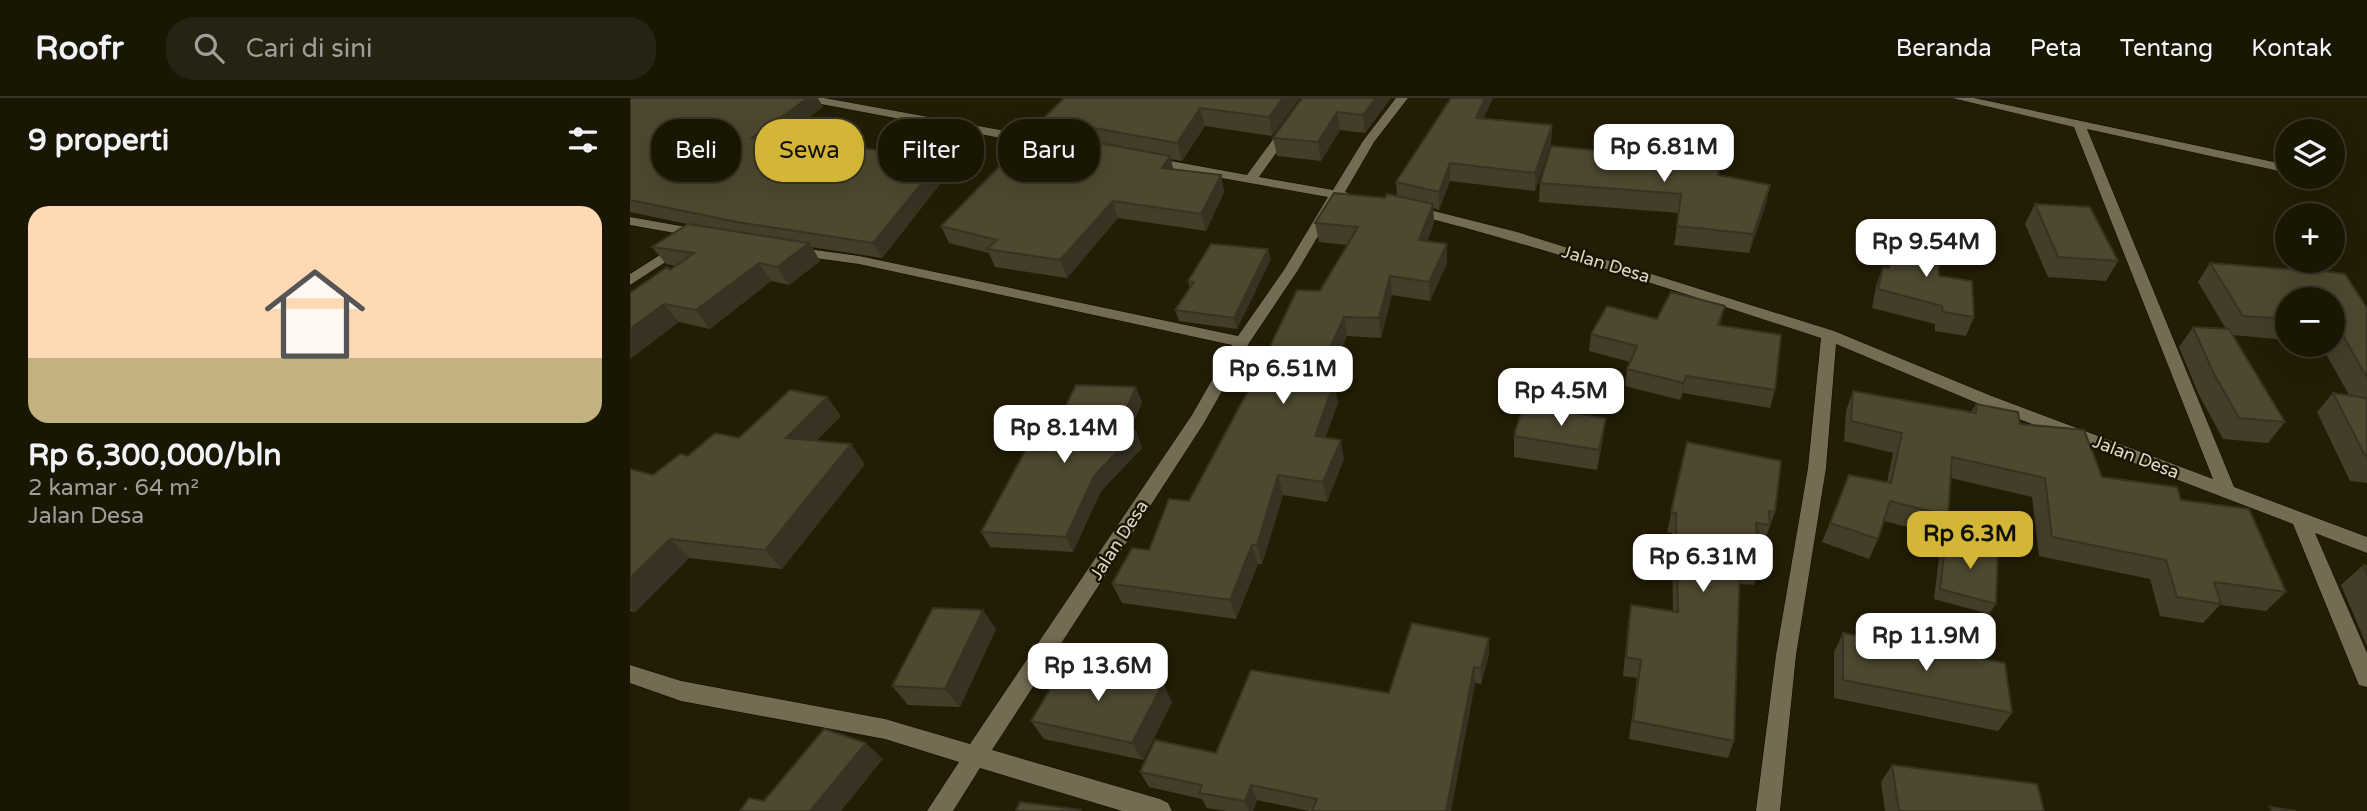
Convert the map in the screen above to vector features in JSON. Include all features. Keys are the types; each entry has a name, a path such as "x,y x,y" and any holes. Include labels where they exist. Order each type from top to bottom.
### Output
{"street":[{"path":"804,98 998,134"},
{"path":"1250,180 1309,98"},
{"name":"Jalan Desa","path":"939,811 1198,419 1242,342 1369,141 1402,98"},
{"path":"1958,98 2275,166"},
{"path":"2079,124 2227,492"},
{"path":"1127,157 1250,180 1344,184 1364,200"},
{"name":"Jalan Desa","path":"1396,206 1524,239 1829,335 1983,399 2367,545"},
{"path":"630,221 724,239"},
{"path":"630,281 700,233"},
{"path":"772,248 859,260 1242,342"},
{"path":"1768,811 1786,655 1817,468 1829,335"},
{"path":"2300,519 2367,678"},
{"path":"630,674 681,691 885,729 1160,811"}],"building":[{"path":"630,98 808,98 779,119 755,119 755,136 752,138 755,138 755,182 864,182 864,148 878,150 878,182 923,182 873,243 737,222 630,200"},
{"path":"1064,98 1283,98 1269,117 1200,108 1177,143 1100,129 1100,119 1043,119"},
{"path":"1302,98 1376,98 1363,115 1337,112 1318,142 1273,138"},
{"path":"1451,98 1485,98 1476,118 1552,125 1535,173 1450,163 1439,192 1396,182"},
{"path":"1100,143 1170,156 1162,168 1221,175 1201,214 1113,201 1060,260 987,249 997,240 941,226 998,168 998,182 1100,182"},
{"path":"1551,146 1621,153 1623,146 1660,149 1659,155 1720,164 1718,175 1770,185 1753,234 1677,226 1681,194 1540,183"},
{"path":"1334,193 1385,198 1387,194 1433,204 1419,240 1447,244 1429,282 1390,276 1379,318 1344,317 1315,381 1334,383 1315,436 1341,440 1323,482 1278,475 1257,545 1252,545 1230,600 1112,584 1132,548 1149,550 1169,499 1189,501 1256,376 1297,290 1320,291 1358,227 1315,223"},
{"path":"2035,204 2090,207 2118,261 2058,257"},
{"path":"688,224 809,243 777,267 759,263 696,310 664,304 630,329 630,293 667,267 670,270 694,253 652,247"},
{"path":"1899,239 1937,244 1939,276 1972,281 1974,317 1943,312 1942,306 1878,289 1883,267 1889,268"},
{"path":"1211,244 1268,249 1234,318 1175,310 1194,282 1188,281"},
{"path":"2210,263 2275,268 2275,273 2345,274 2367,308 2367,378 2345,339 2345,287 2275,287 2275,318 2243,316"},
{"path":"1671,292 1725,306 1718,325 1781,335 1775,390 1686,376 1684,383 1627,369 1637,346 1591,334 1607,306 1657,319"},
{"path":"2193,327 2229,329 2285,422 2239,418 2213,372"},
{"path":"1076,385 1136,387 1119,426 1136,432 1094,476 1066,537 981,532 1029,444 1045,449"},
{"path":"790,390 827,397 786,438 851,444 765,550 670,539 630,578 630,469 653,475 680,454 688,456 715,433 739,438"},
{"path":"1853,391 1976,413 1976,404 2018,412 2020,424 2084,430 2102,477 2177,487 2181,500 2249,509 2286,592 2214,582 2221,604 2177,597 2166,560 2052,537 2045,478 1952,457 1948,516 1890,501 1878,539 1830,523 1849,475 1891,483 1902,433 1851,421"},
{"path":"2333,393 2367,398 2367,459"},
{"path":"1523,406 1606,418 1599,450 1514,436"},
{"path":"1687,442 1781,461 1775,512 1769,511 1770,525 1756,523 1760,566 1740,564 1734,741 1633,721 1641,660 1626,657 1631,605 1678,612 1676,513 1671,512"},
{"path":"1946,540 1998,549 1996,604 1940,589"},
{"path":"933,608 983,610 945,689 892,686"},
{"path":"1412,623 1489,638 1481,668 1474,667 1446,811 1312,811 1317,799 1251,785 1245,801 1199,793 1202,785 1140,772 1155,740 1216,753 1251,670 1389,693"},
{"path":"1843,633 2005,663 2012,713 1843,680"},
{"path":"1065,664 1163,683 1132,743 1031,721"},
{"path":"824,729 866,743 810,811 740,811 749,798 764,801"},
{"path":"1892,765 2037,784 2044,811 1899,811"},
{"path":"1020,802 1081,810 1081,811 1016,811"},
{"path":"2270,807 2296,811 2272,811"}]}
